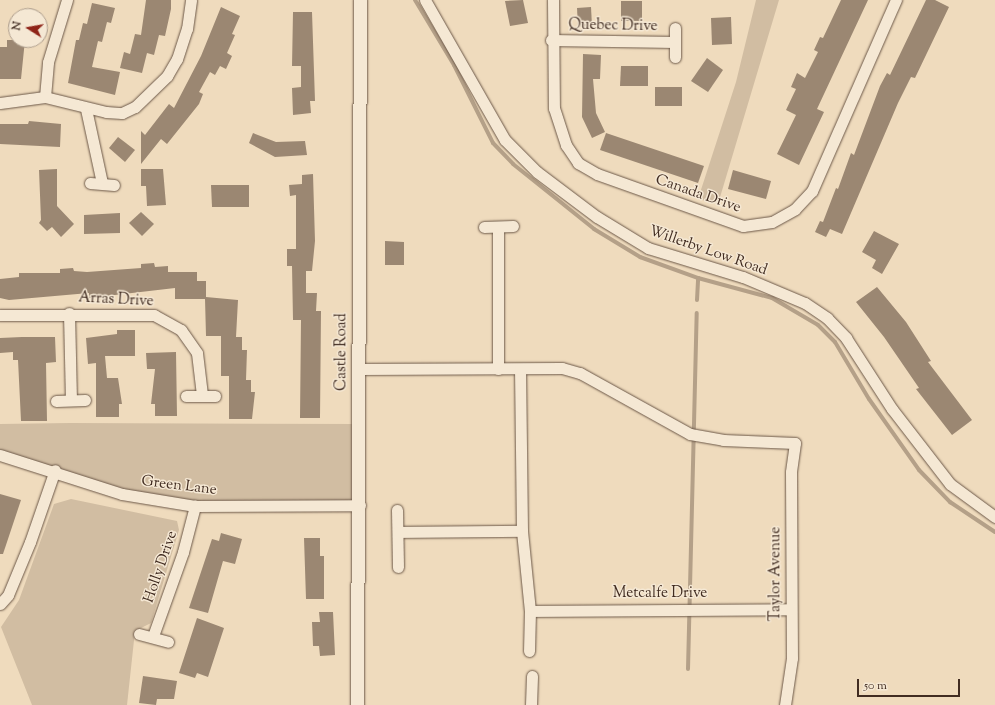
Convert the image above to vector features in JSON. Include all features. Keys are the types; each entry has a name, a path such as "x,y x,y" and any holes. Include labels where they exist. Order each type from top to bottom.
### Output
{"street":[{"path":"45,97 48,62 67,0"},
{"path":"0,103 45,97 86,109 122,113 135,107 167,76 177,59 187,29 191,0"},
{"name":"Castle Road","path":"357,705 360,505 358,369 360,0"},
{"name":"Willerby Low Road","path":"425,0 505,140 538,172 597,217 648,248 743,277 805,303 827,318 846,338 892,409 950,484 995,517"},
{"name":"Canada Drive","path":"553,0 551,40 554,108 566,145 578,163 597,174 743,226 772,222 795,209 812,191 896,0"},
{"name":"Quebec Drive","path":"675,28 675,57"},
{"name":"Quebec Drive","path":"551,40 675,42"},
{"path":"86,109 102,183"},
{"path":"90,183 114,185"},
{"path":"484,227 513,226"},
{"path":"498,227 498,370"},
{"path":"69,313 70,400"},
{"name":"Arras Drive","path":"0,315 69,313 154,314 181,330 197,354 202,396"},
{"name":"Taylor Avenue","path":"520,368 547,366 580,373 690,434 723,440 795,443 791,472 792,658 785,705"},
{"path":"358,369 498,370 520,368 522,531 530,611 529,651"},
{"path":"186,396 216,396"},
{"path":"56,401 85,400"},
{"name":"Green Lane","path":"0,455 55,470 122,494 195,506 360,505"},
{"path":"0,604 8,595 30,542 55,470"},
{"name":"Holly Drive","path":"153,636 183,552 195,506"},
{"path":"397,510 398,567"},
{"path":"398,532 522,531"},
{"name":"Metcalfe Drive","path":"530,611 791,609"},
{"path":"139,634 153,636 168,642"},
{"path":"531,705 532,676"}],"shaded area":[{"path":"756,0 779,0 718,204 698,199 736,82"},
{"path":"0,424 358,424 360,505 195,506 122,494 0,455"},
{"path":"71,499 177,521 179,530 151,623 135,631 127,705 32,705 1,627 19,600 54,504"}],"building":[{"path":"146,0 171,0 171,9 165,36 159,35 154,55 147,53 142,73 120,68 124,52 130,54 135,34 141,35"},
{"path":"523,0 528,23 510,26 505,1"},
{"path":"841,0 868,0 817,109 824,112 799,165 777,154 796,115 786,110 796,89 791,87 797,73 805,78 818,52 814,50 820,37 823,38"},
{"path":"926,0 935,0 949,7 915,78 911,77 898,103 842,234 830,229 826,237 815,232 820,221 823,222 836,188 838,189 851,153 854,155 880,86 887,73 890,75"},
{"path":"621,1 642,1 642,21 621,21"},
{"path":"92,3 115,8 111,23 107,22 102,42 98,41 92,67 120,72 115,95 68,83 76,40 79,40 83,23 87,24"},
{"path":"221,7 240,16 232,34 235,35 227,53 232,56 226,69 220,66 215,75 210,72 199,92 203,94 199,104 167,144 161,139 141,164 141,131 145,135 169,104 174,108 201,56"},
{"path":"591,7 592,26 578,27 577,8"},
{"path":"293,12 312,12 315,101 310,101 311,113 293,115 292,88 301,87 301,66 292,66"},
{"path":"731,17 732,44 712,45 711,18"},
{"path":"8,40 8,48 24,48 21,79 0,79 0,47 7,47"},
{"path":"583,54 601,55 600,79 593,79 596,113 605,132 592,138 582,117"},
{"path":"707,58 723,70 708,92 691,81"},
{"path":"621,66 648,66 648,86 620,86"},
{"path":"655,87 682,87 682,106 655,106"},
{"path":"29,121 61,124 60,147 0,144 0,124 28,124"},
{"path":"253,133 276,142 305,141 307,155 275,157 249,143"},
{"path":"606,133 704,166 698,183 600,150"},
{"path":"118,137 135,150 125,162 109,148"},
{"path":"57,169 57,206 74,224 61,237 52,227 47,231 39,223 41,220 39,170"},
{"path":"141,169 163,169 166,205 147,206 146,186 141,186"},
{"path":"733,170 771,181 766,199 728,189"},
{"path":"313,174 315,241 312,271 306,271 306,293 317,293 316,311 321,311 320,418 300,418 301,320 293,320 292,266 287,266 287,249 296,249 296,195 290,196 289,185 302,184 302,175"},
{"path":"211,185 249,185 249,207 212,207"},
{"path":"141,212 154,224 142,236 129,223"},
{"path":"120,213 120,233 84,234 84,215"},
{"path":"874,231 899,244 882,274 872,268 876,260 862,252"},
{"path":"385,241 404,242 404,265 385,265"},
{"path":"154,263 155,267 168,266 168,272 197,272 197,281 206,281 206,297 238,300 236,337 242,337 242,350 247,350 246,380 251,380 251,392 255,392 252,419 229,419 229,376 221,376 221,336 206,336 205,299 175,299 175,288 89,298 89,293 9,300 0,298 0,279 19,277 19,273 60,273 60,269 73,268 74,271 87,272 141,268 141,264"},
{"path":"877,287 906,322 931,361 928,362 972,420 952,435 916,389 919,388 884,337 856,302"},
{"path":"117,330 135,330 135,356 105,356 107,378 118,378 122,404 119,404 119,417 96,417 96,363 88,364 86,338 117,334"},
{"path":"55,337 56,362 46,363 47,421 21,421 18,360 13,360 13,352 0,353 0,338"},
{"path":"176,352 177,416 155,416 155,404 151,404 155,369 147,369 146,353"},
{"path":"0,494 21,500 3,554 0,554"},
{"path":"221,533 242,539 235,564 223,561 208,613 189,608 212,539 219,541"},
{"path":"304,538 320,538 320,556 324,556 324,599 306,599"},
{"path":"319,612 333,612 335,655 320,656 319,646 313,646 312,622 320,622"},
{"path":"197,618 224,628 208,677 197,673 195,678 179,673"},
{"path":"143,676 177,681 174,699 157,699 156,705 139,703"}],"waterway":[{"path":"415,0 454,65 493,143 513,164 594,229 640,257 698,278 772,298 818,325 835,342 869,399 919,470 950,502 995,532"},
{"path":"697,300 698,278"},
{"path":"688,669 697,313"}]}
